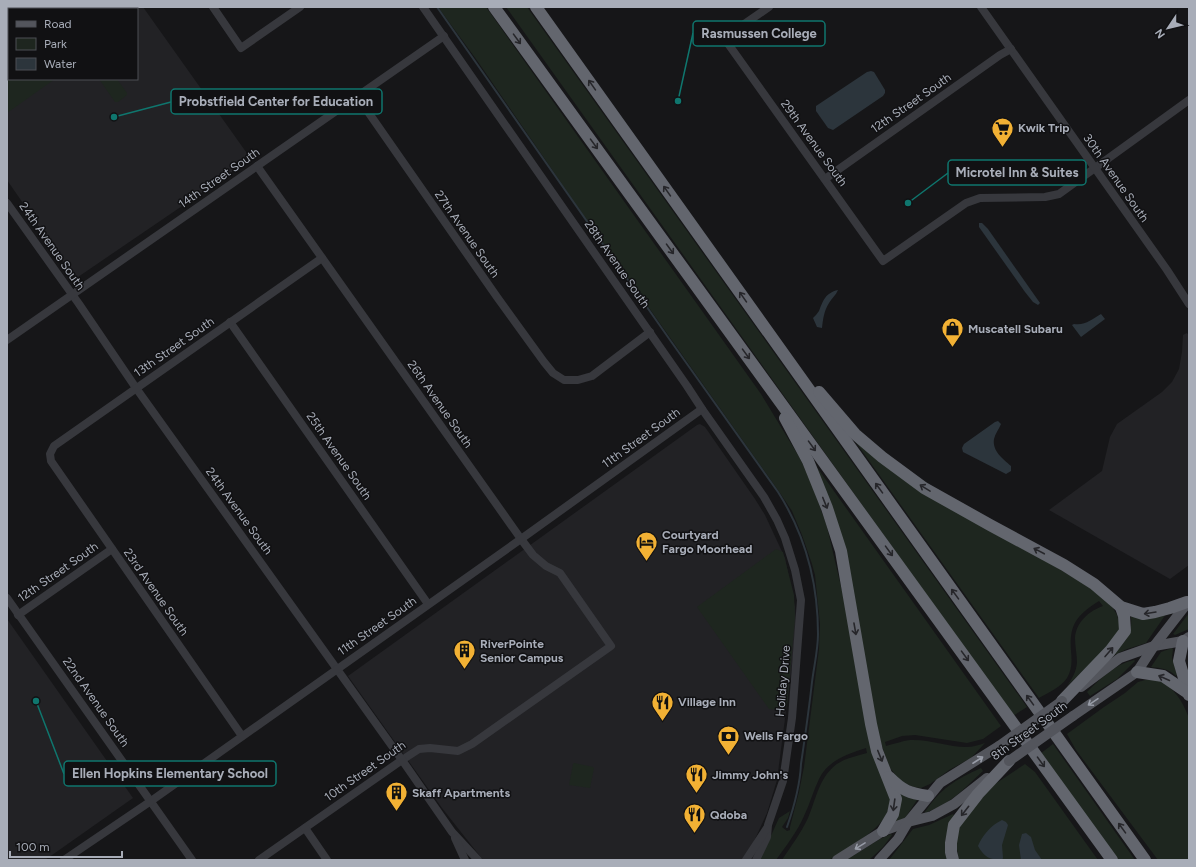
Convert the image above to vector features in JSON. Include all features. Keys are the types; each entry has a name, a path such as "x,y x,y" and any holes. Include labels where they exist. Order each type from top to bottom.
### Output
{"highway":[{"path":"494,7 1112,860"},
{"path":"536,7 1145,860"},
{"path":"765,329 855,434 882,457 924,488 1064,565 1094,584 1121,607 1143,614 1170,608 1188,601"},
{"path":"773,391 783,416 808,461 842,551 871,724 877,751 896,799 893,814 883,831"},
{"path":"1062,701 1110,651 1125,631 1124,616 1121,607"},
{"path":"1186,639 1179,662 1189,694"},
{"path":"1137,672 1163,676 1189,694"},
{"path":"953,860 951,843 954,824 978,794 1009,761"},
{"path":"888,776 899,787 911,793 928,796"}],"main road":[{"name":"8th Street South","path":"837,860 883,831 908,822 932,816 954,804 1009,761 1137,672 1154,646 1188,601"},
{"name":"8th Street South","path":"879,860 898,839 908,822 940,783 999,746 1120,658 1154,646 1186,639"}],"street":[{"path":"213,7 241,48 300,7"},
{"name":"28th Avenue South","path":"423,7 764,497 785,538"},
{"name":"29th Avenue South","path":"769,7 724,38 883,261 966,203 980,198 1045,197 1058,194 1094,169"},
{"name":"30th Avenue South","path":"981,7 1094,169 1167,270 1189,304"},
{"name":"14th Street South","path":"7,340 444,36"},
{"name":"12th Street South","path":"825,179 1000,55 1011,49"},
{"name":"27th Avenue South","path":"357,96 497,297 553,373 564,380 578,380 592,376 650,332"},
{"path":"1094,169 1189,100"},
{"name":"26th Avenue South","path":"257,166 521,539 533,555 546,566 560,573 611,646"},
{"name":"24th Avenue South","path":"7,203 72,294 136,388 452,832 478,860"},
{"name":"13th Street South","path":"51,461 50,454 54,446 322,258"},
{"name":"25th Avenue South","path":"230,322 428,604"},
{"name":"11th Street South","path":"64,860 521,539 702,409"},
{"name":"23rd Avenue South","path":"51,461 242,736"},
{"name":"Holiday Drive","path":"756,860 767,837 768,826 783,781 792,718 801,600 795,570 785,538"},
{"name":"12th Street South","path":"18,614 112,549"},
{"name":"22nd Avenue South","path":"7,598 192,860"},
{"name":"10th Street South","path":"259,860 419,749 430,748 458,751 472,744 611,646"},
{"name":"Holiday Drive","path":"746,860 768,826"},
{"path":"305,828 327,860"},
{"name":"24th Avenue South","path":"452,832 465,860"}],"shaded area":[{"path":"143,7 251,159 78,277 74,277 7,180 7,22 8,80 138,80 138,8 28,8"},
{"path":"1187,333 1189,336 1189,565 1170,579 1049,510 1102,471 1110,437 1117,424 1162,392 1172,382 1179,369 1183,335"},
{"path":"700,424 705,427 765,515 785,558 795,607 796,623 793,657 777,780 767,813 749,852 744,860 483,860 442,808 348,676"},
{"path":"7,619 133,798 45,860 7,860"}],"green space":[{"path":"438,7 486,7 761,394 801,460 814,490 827,527 891,799 888,811 881,823 850,847 828,860 782,860 805,824 824,778 836,765 844,760 867,753 866,748 833,762 823,772 798,828 776,860 760,860 779,818 790,811 788,818 782,827 787,831 790,830 804,767 819,649 820,624 815,575 802,535 792,511 577,206 476,59"},
{"path":"506,7 527,7 1027,707 1013,716"},
{"path":"8,32 8,80 54,80 7,113"},
{"path":"100,80 118,80 127,93 127,95 118,102 115,102"},
{"path":"852,437 1054,566 1093,589 1110,603 1117,615 1120,628 1113,642 1067,686 1074,675 1077,660 1075,638 1076,632 1081,622 1088,614 1103,606 1099,601 1080,616 1073,627 1071,634 1072,658 1070,672 1067,678 1058,687 1039,698"},
{"path":"814,463 1001,726 983,739 967,743 915,735 902,736 885,742 886,746 907,740 917,740 966,747 985,743 971,758 949,770 930,784 921,788 906,784 898,778 890,768 884,752 878,733 866,672"},
{"path":"776,549 783,552 794,595 795,618 787,706 782,710 769,709 697,607"},
{"path":"1189,613 1189,629 1175,635 1173,634"},
{"path":"1166,614 1146,643 1112,656 1124,643 1129,634 1132,616"},
{"path":"1172,648 1172,658 1176,676 1165,669 1151,667 1161,652"},
{"path":"1134,660 1135,661 1117,679 1090,696 1087,692 1114,668"},
{"path":"1156,679 1173,690 1183,705 1189,718 1189,860 1158,860 1076,750 1067,734 1138,682"},
{"path":"1053,744 1135,860 1116,860 1040,754"},
{"path":"574,763 594,768 590,788 569,785"},
{"path":"1025,764 1035,772 1098,860 959,860 955,838 959,826 968,813 995,784"},
{"path":"981,768 983,771 949,801 934,810 925,813 937,797 949,786"},
{"path":"901,793 917,800 905,818 895,822 899,795"},
{"path":"953,814 955,817 947,833 945,843 948,860 889,860 913,829 929,825"},
{"path":"891,834 892,835 883,847 869,860 846,860 880,839"}],"water":[{"path":"867,72 874,72 885,90 883,96 833,130 828,128 816,111 816,106"},
{"path":"979,223 982,223 988,229 1040,303 1038,305 1033,302 1025,292 979,227"},
{"path":"838,290 826,309 822,328 817,327 813,318 819,311 827,295"},
{"path":"1101,314 1105,319 1081,337 1072,325 1085,323"},
{"path":"998,421 1001,424 994,443 996,451 1011,466 1011,471 1006,474 963,452 962,448 964,444"},
{"path":"1002,820 1008,825 1002,845 1002,860 988,857 978,846 987,831"},
{"path":"1026,833 1031,837 1035,850 1042,860 1021,860 1019,845 1022,834"}],"waterway":[{"path":"437,7 778,492 796,525 813,578 816,596 818,640 798,788 787,827"}],"place":[{"name":"Rasmussen College","path":"678,101"},
{"name":"Probstfield Center for Education","path":"114,117"},
{"name":"Kwik Trip","path":"1003,148"},
{"name":"Microtel Inn & Suites","path":"908,203"},
{"name":"Muscatell Subaru","path":"953,348"},
{"name":"Courtyard Fargo Moorhead","path":"646,562"},
{"name":"RiverPointe Senior Campus","path":"464,670"},
{"name":"Ellen Hopkins Elementary School","path":"36,701"},
{"name":"Village Inn","path":"663,722"},
{"name":"Wells Fargo","path":"728,756"},
{"name":"Jimmy John's","path":"697,794"},
{"name":"Skaff Apartments","path":"396,812"},
{"name":"Qdoba","path":"695,834"}]}
